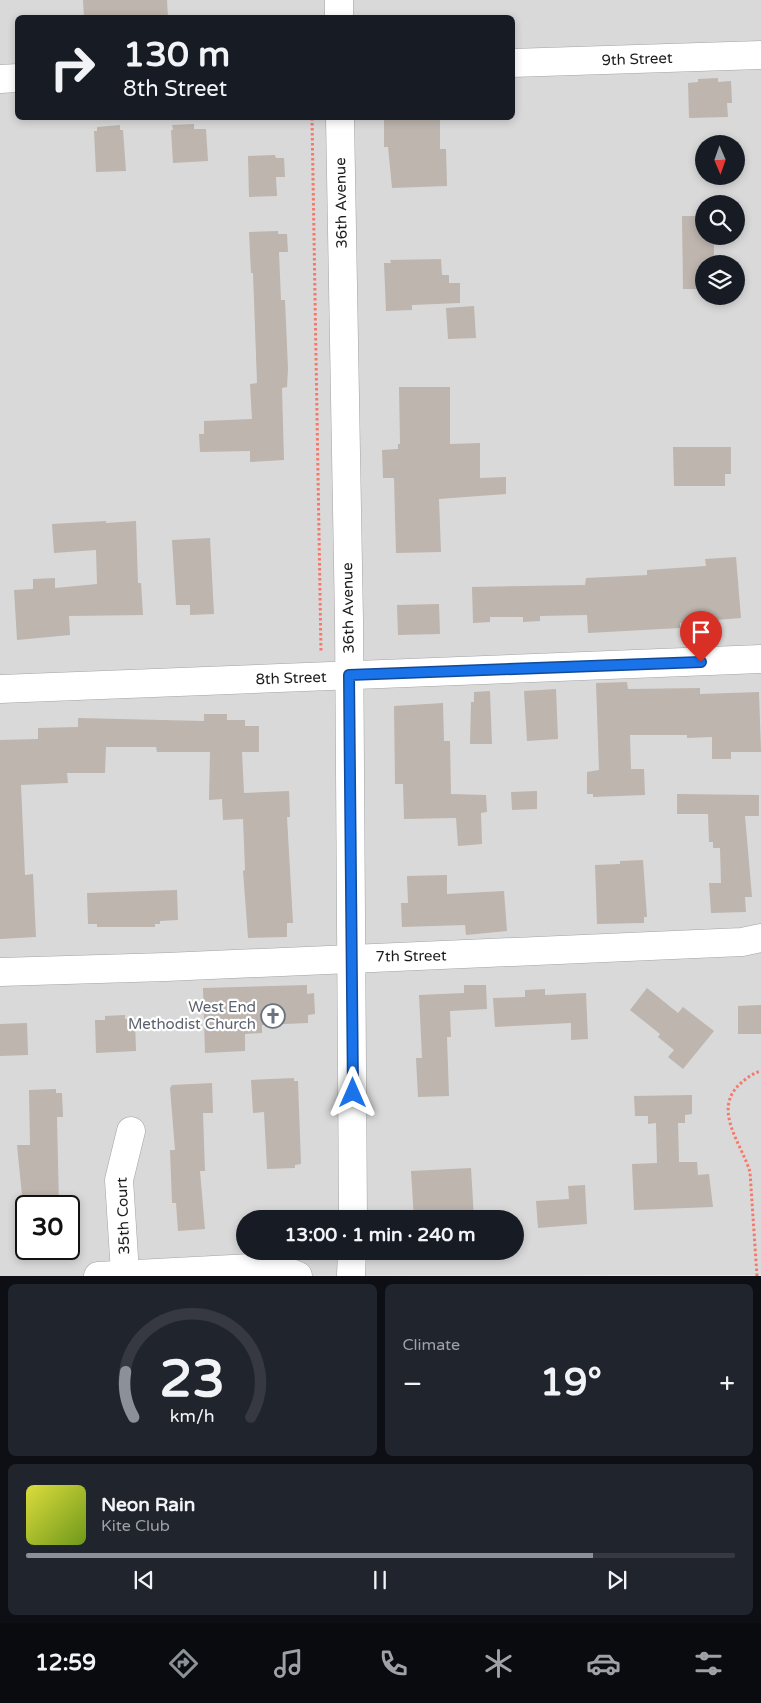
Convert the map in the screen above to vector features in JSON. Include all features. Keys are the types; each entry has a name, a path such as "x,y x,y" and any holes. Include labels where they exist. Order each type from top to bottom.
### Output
{"street":[{"path":"338,0 339,15"},
{"name":"9th Street","path":"515,63 761,55"},
{"path":"0,79 15,78"},
{"name":"36th Avenue","path":"340,120 349,675 353,1210"},
{"name":"8th Street","path":"0,689 761,659"},
{"name":"7th Street","path":"0,972 214,965 352,957 742,942 761,938"},
{"name":"35th Court","path":"125,1272 119,1180 131,1131"},
{"path":"351,1276 352,1260"},
{"path":"98,1276 125,1272 279,1268 298,1276"}],"path":[{"path":"312,120 322,676"},
{"path":"757,1276 750,1172 746,1157 729,1124 728,1115 731,1095 737,1087 761,1071"}],"shaded area":[{"path":"0,0 761,0 761,1275 0,1276"}],"building":[{"path":"83,0 167,0 168,15 84,15"},
{"path":"718,78 718,82 731,81 732,103 727,103 728,117 689,118 688,83 698,82 698,79"},
{"path":"384,120 440,120 440,149 446,149 447,186 392,188 388,147 384,147"},
{"path":"194,124 194,129 206,129 208,161 173,163 172,125"},
{"path":"120,125 120,130 123,130 126,171 96,172 94,131 97,131 97,127"},
{"path":"275,155 276,158 284,158 285,177 276,177 277,196 249,197 248,156"},
{"path":"682,216 695,216 695,245 714,245 714,255 695,255 695,289 683,289"},
{"path":"278,231 278,234 287,234 288,252 279,252 281,300 285,300 288,369 287,387 282,388 284,460 250,462 250,451 200,452 199,434 204,434 204,421 252,419 250,384 257,383 253,273 251,273 249,232"},
{"path":"441,259 442,275 449,275 449,283 460,283 460,303 412,305 412,310 386,311 384,263 391,263 390,260"},
{"path":"474,306 476,338 448,339 446,308"},
{"path":"399,387 450,387 450,444 480,443 480,478 506,477 506,494 439,499 441,552 396,553 394,478 383,478 382,450 398,449 398,444 400,444"},
{"path":"673,447 731,447 731,474 725,474 725,486 674,486"},
{"path":"106,521 106,523 136,521 138,583 141,583 143,615 69,616 70,635 17,640 14,590 33,589 33,579 55,578 55,588 97,584 96,550 54,553 52,524"},
{"path":"210,538 214,614 190,615 190,605 176,605 172,540"},
{"path":"736,557 741,618 680,623 680,628 588,633 587,615 540,616 540,621 523,622 523,617 490,617 490,622 473,623 472,587 585,585 586,578 647,575 647,570 706,566 705,559"},
{"path":"439,604 440,634 398,635 397,605"},
{"path":"627,682 628,689 700,688 700,694 759,692 761,752 731,752 731,759 712,759 712,737 687,738 687,735 630,735 631,769 644,769 645,795 593,797 593,794 587,794 587,772 599,770 596,683"},
{"path":"556,689 558,739 527,741 524,691"},
{"path":"490,691 492,744 470,744 471,702 474,702 474,692"},
{"path":"443,703 444,741 450,741 451,794 486,795 487,812 481,813 482,844 458,846 456,818 404,819 403,784 395,784 394,706"},
{"path":"204,714 227,714 227,720 245,720 245,726 259,726 259,752 242,752 244,793 289,791 290,817 287,817 293,923 287,923 287,937 248,938 243,871 245,870 243,819 223,820 222,799 209,800 210,752 157,752 156,747 106,747 105,773 67,773 68,783 21,785 25,875 33,874 36,937 0,939 0,740 38,739 38,728 78,727 78,718 204,721"},
{"path":"537,791 537,809 512,810 511,792"},
{"path":"677,794 759,795 759,816 745,816 752,897 745,897 746,912 711,913 709,883 721,883 720,848 713,848 713,842 709,842 708,814 677,814"},
{"path":"643,860 647,917 644,917 644,923 597,924 595,865 620,864 620,861"},
{"path":"447,875 447,894 504,891 507,931 466,935 465,925 402,927 401,903 408,903 407,876"},
{"path":"177,890 178,920 160,921 160,924 155,924 155,927 97,927 97,924 88,924 87,893"},
{"path":"307,985 307,994 314,993 315,1014 308,1015 308,1023 262,1025 262,1033 245,1034 245,1051 205,1053 203,988"},
{"path":"464,985 486,985 487,1009 450,1011 451,1037 447,1037 449,1096 418,1097 416,1058 422,1058 419,995 464,993"},
{"path":"647,988 678,1013 683,1007 714,1031 683,1069 668,1057 674,1050 658,1037 660,1034 630,1010"},
{"path":"545,989 545,995 586,993 588,1039 571,1040 571,1023 495,1027 493,998 525,997 525,990"},
{"path":"761,1005 761,1034 738,1034 738,1006"},
{"path":"125,1015 125,1019 135,1018 136,1051 96,1053 95,1020 105,1020 105,1016"},
{"path":"27,1023 28,1055 0,1056 0,1024"},
{"path":"294,1078 294,1081 298,1081 301,1164 295,1165 295,1168 267,1169 264,1112 253,1113 251,1080"},
{"path":"212,1083 213,1113 203,1113 205,1171 200,1171 205,1229 178,1231 176,1203 172,1203 170,1150 175,1150 170,1088 172,1085"},
{"path":"56,1089 56,1093 62,1093 63,1117 57,1117 59,1195 22,1195 17,1145 30,1145 29,1090"},
{"path":"692,1095 692,1114 685,1115 685,1123 678,1123 679,1162 697,1162 698,1175 709,1174 713,1207 634,1210 632,1164 657,1163 656,1123 648,1124 648,1116 635,1116 634,1096"},
{"path":"471,1168 473,1210 413,1210 411,1171"},
{"path":"585,1185 587,1224 538,1228 536,1201 569,1199 568,1186"}],"place":[{"name":"West End Methodist Church","path":"273,1016"}],"route":[{"path":"353,1093 349,675 701,662"}]}
